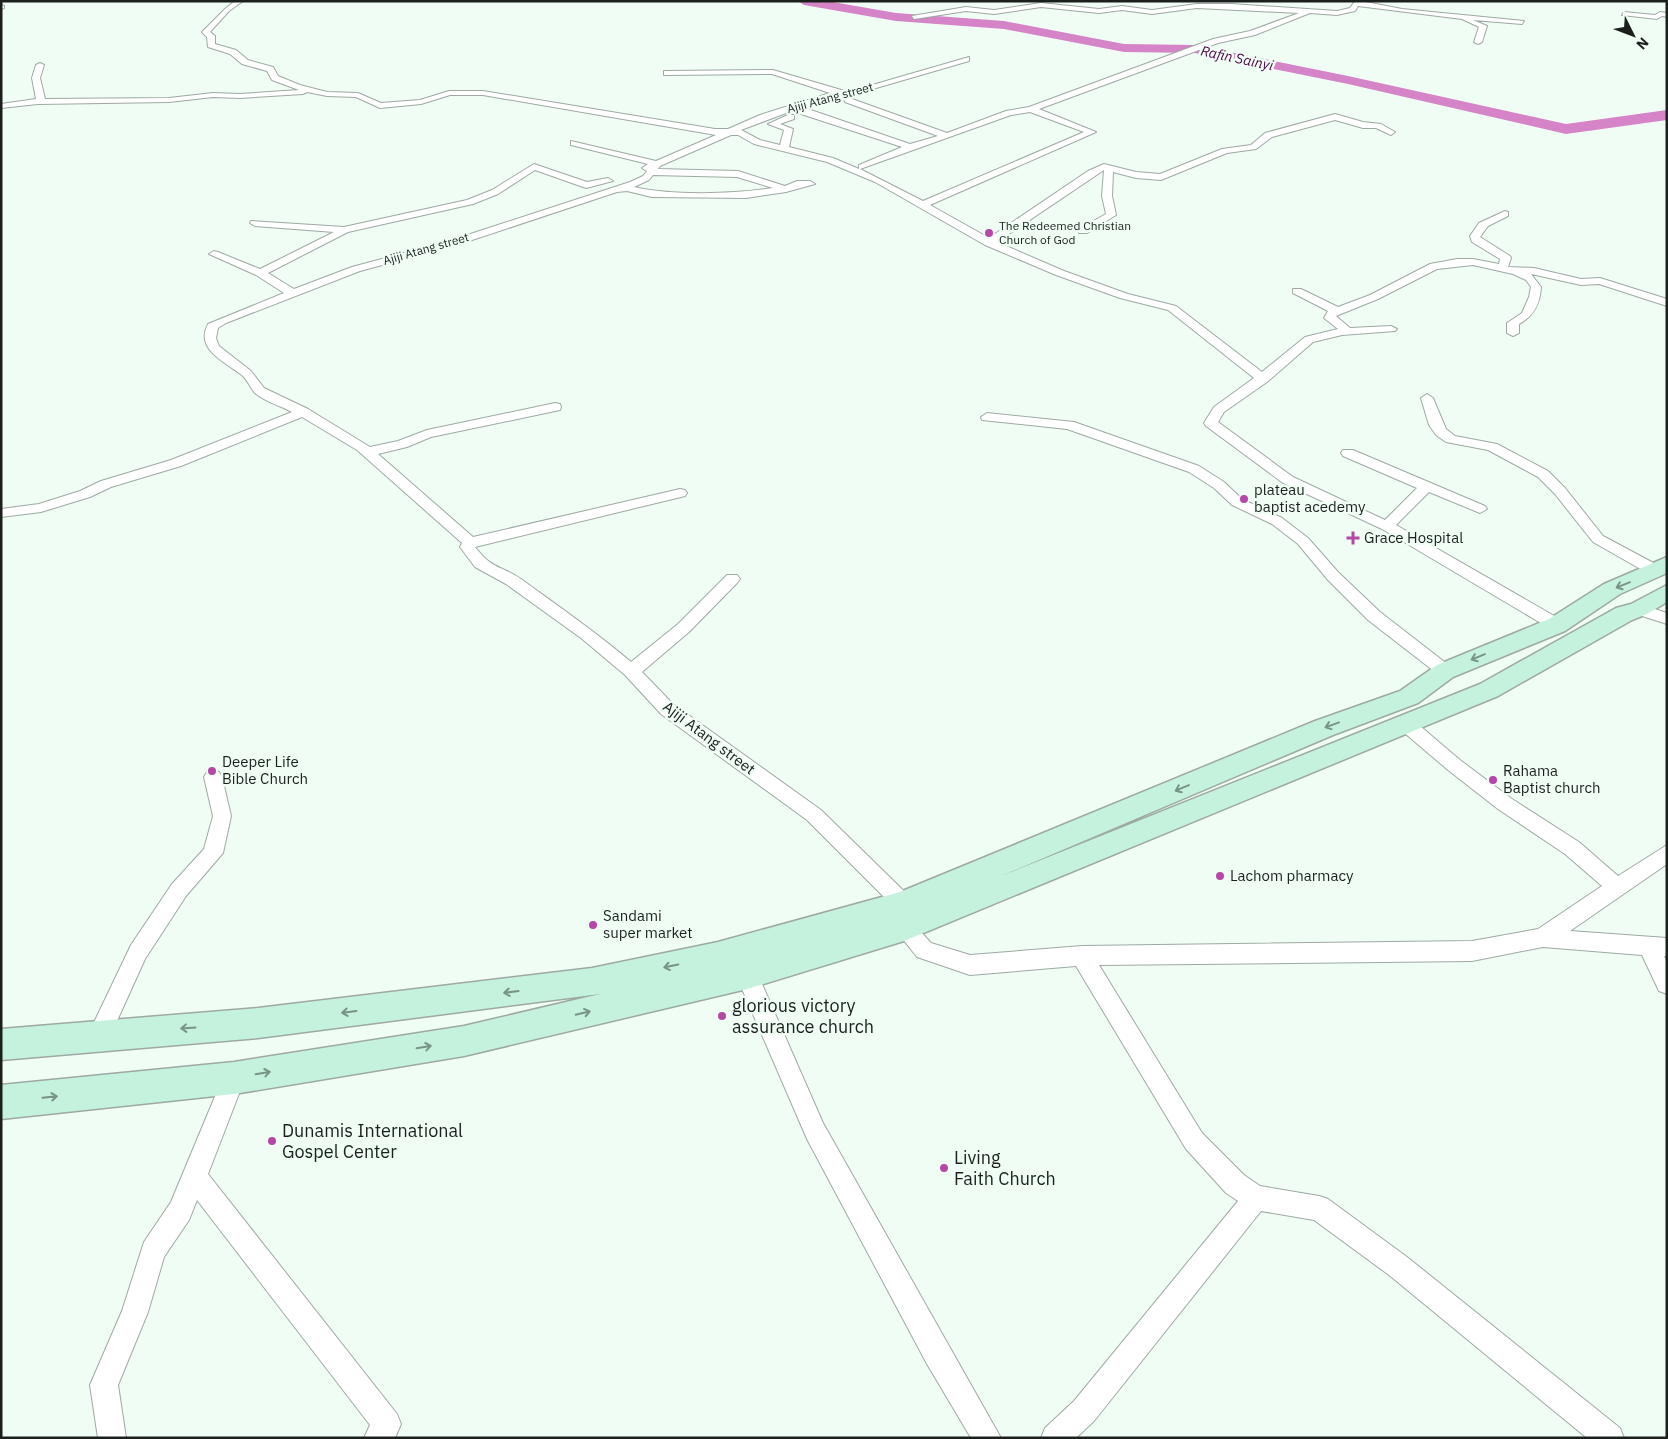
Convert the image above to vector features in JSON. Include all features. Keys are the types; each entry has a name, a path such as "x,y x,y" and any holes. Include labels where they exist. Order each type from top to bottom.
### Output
{"main road":[{"path":"1,1102 234,1078 464,1041 748,975 1407,725 1489,690 1624,614 1640,609 1663,576"},
{"path":"1,1046 99,1034 258,1023 592,982 904,916 1315,732 1409,697 1445,671 1557,625 1612,589 1663,576"}],"street":[{"path":"240,1 206,32 211,36 211,45 233,52 245,62 270,69 275,78 314,92"},
{"path":"914,17 966,9 994,12 1041,5 1099,11 1122,8 1152,12 1196,6 1231,6 1337,13 1352,10 1358,3 1460,17 1522,22"},
{"path":"862,167 910,147 947,136 1008,113 1031,109 1216,41 1252,33 1307,12"},
{"path":"1624,14 1657,17 1660,14 1667,15"},
{"path":"1460,17 1483,26 1478,42"},
{"name":"Ajiji Atang street","path":"966,58 843,93 803,107 763,117 655,168 639,181 456,242 356,269 212,326 209,336 216,354 256,380 259,390 303,412 366,452 470,542 467,547 480,564 490,571 511,580 587,634 632,671 667,709 748,770 773,784 814,815 866,864 904,916 924,950 970,965 1082,956 1472,951 1543,938"},
{"path":"40,65 36,78 41,102"},
{"path":"667,73 773,72 843,93 848,100 947,136"},
{"path":"1,106 41,102 169,100 213,95 240,96 314,92 358,95 380,106 389,106 421,102 449,93 483,93 529,100 558,107 728,132 740,132 758,142 830,160 870,176 969,230 989,243 1060,273 1124,296 1172,308 1263,379"},
{"path":"784,148 789,129 772,124 803,107 910,147"},
{"path":"921,204 1092,132 1031,109"},
{"path":"989,243 1091,173 1104,167 1136,175 1161,177 1225,151 1254,147 1261,143 1261,140 1267,138 1268,134 1318,123 1335,117 1363,125 1378,126 1391,132"},
{"path":"574,143 655,168 738,174 786,189"},
{"path":"260,273 344,230 470,202 495,192 534,167 586,185 615,179"},
{"path":"632,173 655,168"},
{"path":"1083,231 1111,215 1107,196 1109,168"},
{"path":"603,193 628,188 652,194 746,195 786,189 797,184 810,184"},
{"path":"1505,214 1483,225 1483,228 1475,236 1476,240 1506,258 1508,269"},
{"path":"255,223 344,230"},
{"path":"214,254 227,257 235,264 260,273 292,293"},
{"path":"1342,332 1344,328 1330,318 1331,314 1336,311 1374,298 1434,266 1474,262 1508,269 1534,271 1581,282 1600,281 1667,303"},
{"path":"1508,269 1530,278 1536,287 1536,298 1527,315 1513,322 1512,333"},
{"path":"1297,291 1336,311"},
{"path":"1391,329 1342,332 1309,339 1298,351 1263,379 1218,410 1211,423 1288,480 1387,526 1557,625"},
{"path":"1427,398 1436,425 1441,432 1451,439 1492,447 1543,474 1560,491 1598,539 1663,576"},
{"path":"366,452 402,444 427,434 556,407"},
{"path":"1,513 41,508 67,500 106,484 176,463 303,412"},
{"path":"987,417 1069,425 1194,469 1219,485 1237,502 1277,521 1303,541 1333,576 1374,616 1445,671"},
{"path":"1348,453 1480,509"},
{"path":"1387,526 1426,487"},
{"path":"470,542 680,493"},
{"path":"632,671 669,642 706,608 732,579"},
{"path":"1640,609 1667,619"},
{"path":"1407,725 1454,765 1505,804 1572,848 1616,886"},
{"path":"99,1034 138,952 179,890 213,853 222,816 213,778"},
{"path":"1543,938 1616,886 1667,853"},
{"path":"1543,938 1657,946 1667,984"},
{"path":"1082,956 1194,1141 1235,1184 1256,1198 1319,1208 1398,1266 1610,1438"},
{"path":"748,975 815,1131 936,1354 987,1438"},
{"path":"112,1438 104,1385 135,1312 153,1250 180,1211 234,1078"},
{"path":"195,1177 387,1424 378,1438"},
{"path":"1055,1438 1084,1411 1256,1198"}],"waterway":[{"name":"Rafin Sainyi","path":"804,1 896,17 1004,25 1124,48 1195,49 1348,80 1438,102 1566,129 1667,115"}],"place":[{"name":"The Redeemed Christian Church of God","path":"989,233"},
{"name":"plateau baptist acedemy","path":"1244,499"},
{"name":"Grace Hospital","path":"1353,538"},
{"name":"Deeper Life Bible Church","path":"212,771"},
{"name":"Rahama Baptist church","path":"1493,780"},
{"name":"Lachom pharmacy","path":"1220,876"},
{"name":"Sandami super market","path":"593,925"},
{"name":"glorious victory assurance church","path":"722,1016"},
{"name":"Dunamis International Gospel Center","path":"272,1141"},
{"name":"Living Faith Church","path":"944,1168"}]}
